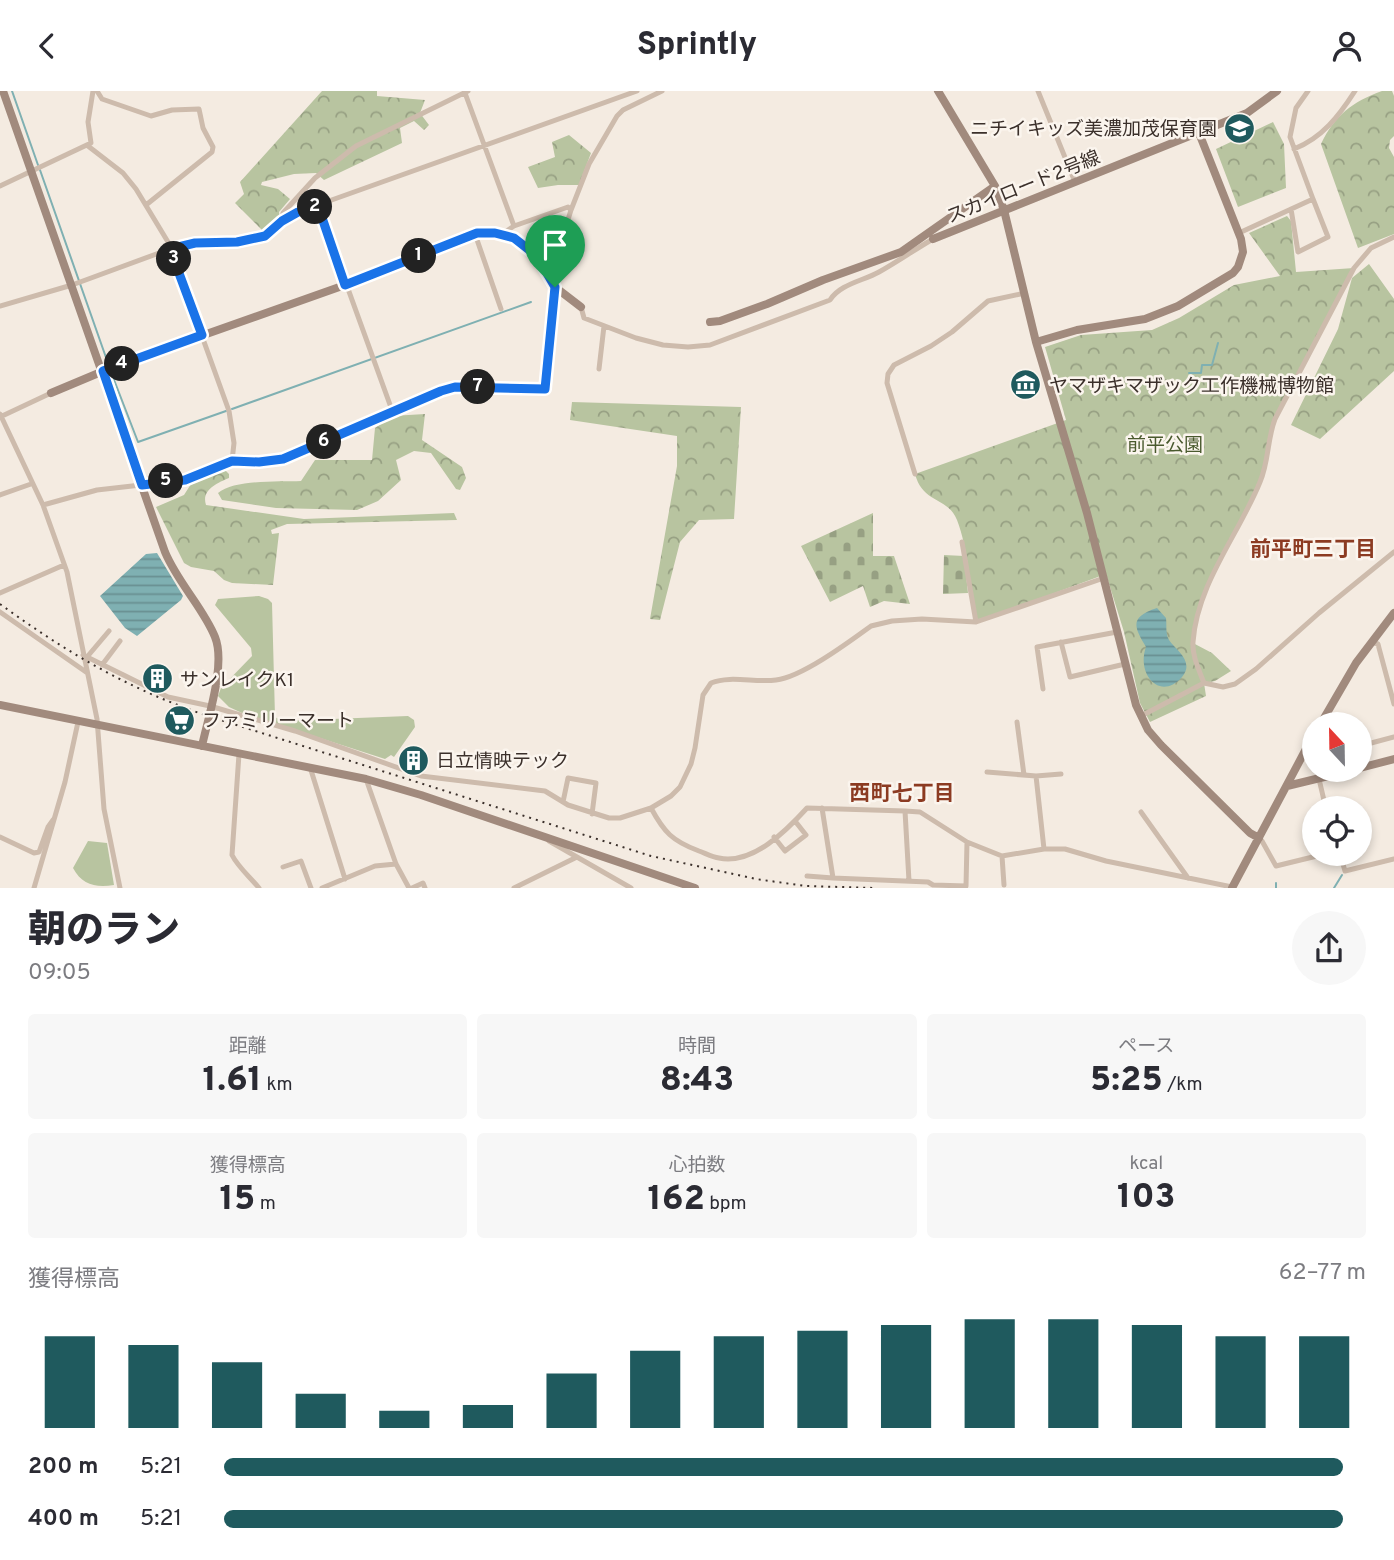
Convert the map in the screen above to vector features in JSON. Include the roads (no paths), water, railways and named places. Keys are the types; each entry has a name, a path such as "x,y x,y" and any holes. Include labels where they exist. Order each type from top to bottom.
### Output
{"street":[{"path":"3,91 37,170 108,369 158,535 174,573 216,639 219,663 202,746"},
{"path":"0,186 88,146 91,143 88,122 95,91"},
{"path":"95,91 102,99 151,116 172,110 199,109 203,128 213,147 212,152 146,205"},
{"path":"0,306 77,283 170,249 195,243 217,244 265,236 282,221 298,212 637,91"},
{"path":"43,505 97,490 185,480 232,461 283,459 455,387 545,389 562,237 589,164 623,110 662,91"},
{"path":"939,91 995,186 1004,210 1036,342 1073,460 1125,664 1141,716 1161,745 1250,833 1262,841 1276,866 1302,860"},
{"path":"1038,91 1075,182"},
{"name":"スカイロード2号線","path":"933,239 1247,113 1277,91"},
{"path":"1291,209 1298,252 1328,237 1290,137 1296,109 1308,91"},
{"path":"1294,149 1309,143 1338,118 1355,91"},
{"path":"282,221 283,213 316,178 356,146 466,92 514,226"},
{"path":"1036,342 1077,330 1145,319 1178,306 1227,277 1238,267 1244,251 1239,233 1199,133"},
{"path":"88,146 123,173 146,205 170,249 229,410 234,443 232,461"},
{"path":"710,322 755,309 901,252 995,186"},
{"path":"1239,233 1313,199"},
{"path":"318,206 393,413"},
{"path":"502,234 514,226 568,207 571,210"},
{"path":"475,234 501,309"},
{"path":"120,888 104,809 97,725 85,656 64,565 43,505 0,416 108,369 345,285 475,234 502,234 523,243 537,256 555,287 581,307 584,318 663,345 688,347 710,345 830,300 834,294 876,274 933,239"},
{"path":"1204,683 1195,660 1193,643 1199,608 1259,485 1267,464 1269,436 1275,419 1354,268 1371,248 1394,237"},
{"path":"915,474 887,383 888,373 894,365 931,347 952,332 988,301 1025,293"},
{"path":"599,369 604,326"},
{"path":"0,495 32,484"},
{"path":"962,543 976,622"},
{"path":"1141,716 1204,683 1223,687 1235,684 1394,552"},
{"path":"0,593 64,565"},
{"path":"85,656 168,697 210,706 295,731 421,776 545,791 563,802 609,818 651,808 680,787 695,748 704,695 711,683 723,679 785,679 806,669 881,622 922,619 976,622 1104,578"},
{"path":"0,612 86,673"},
{"path":"1328,712 1371,642 1394,613"},
{"path":"85,656 109,631"},
{"path":"1043,689 1036,648 1117,632"},
{"path":"102,665 120,641"},
{"path":"1061,642 1070,677 1125,664"},
{"path":"1371,642 1379,647 1394,704"},
{"path":"0,705 366,779 421,795 695,888"},
{"path":"34,888 55,818 78,722"},
{"path":"1017,722 1024,775"},
{"path":"1372,743 1394,737"},
{"path":"239,754 232,855 259,888"},
{"path":"651,808 664,831 675,840 719,858 737,859 754,853 795,821 807,808 905,811 920,812 967,842 1002,856 1044,849 1065,849 1106,861 1232,887 1302,757"},
{"path":"1372,765 1394,759"},
{"path":"310,767 345,879"},
{"path":"987,772 1036,776 1060,774"},
{"path":"1036,776 1044,849"},
{"path":"563,802 568,778 596,783 592,814"},
{"path":"366,779 396,864 411,888 423,883 425,888"},
{"path":"1287,786 1305,782"},
{"path":"822,808 833,878"},
{"path":"905,811 909,881"},
{"path":"1140,812 1188,878"},
{"path":"0,837 34,853 39,852 48,827 55,818"},
{"path":"774,837 785,851 806,835 795,821"},
{"path":"535,833 631,888"},
{"path":"807,876 966,886 967,842"},
{"path":"1002,856 1004,885"},
{"path":"514,888 577,857"},
{"path":"1372,864 1394,859"},
{"path":"283,867 301,861 311,888"},
{"path":"322,888 375,866 396,864"},
{"path":"1344,866 1345,871 1365,866"}],"water":[{"path":"157,553 183,596 137,636 125,628 100,596 146,554"},
{"path":"1157,608 1166,618 1169,640 1183,657 1186,666 1182,677 1166,687 1158,686 1147,675 1144,667 1146,647 1136,623 1142,615"}],"waterway":[{"path":"12,91 38,165"},
{"path":"40,170 109,366"},
{"path":"232,409 531,302"},
{"path":"1189,373 1201,373 1202,365 1212,365 1218,343"},
{"path":"111,372 138,442 226,411"},
{"path":"1334,888 1342,875"},
{"path":"1276,883 1276,888"}],"railway":[{"path":"0,604 74,654 125,682 208,716 651,856 756,879 805,886 876,888"}],"place":[{"name":"ニチイキッズ美濃加茂保育園","path":"1240,128"},
{"name":"ヤマザキマザック工作機械博物館","path":"1026,385"},
{"name":"サンレイクK1","path":"157,679"},
{"name":"ファミリーマート","path":"179,720"},
{"name":"日立情映テック","path":"413,760"}],"district":[{"name":"前平町三丁目","path":"1313,549"},
{"name":"西町七丁目","path":"902,793"}],"park label":[{"name":"前平公園","path":"1165,444"}]}
